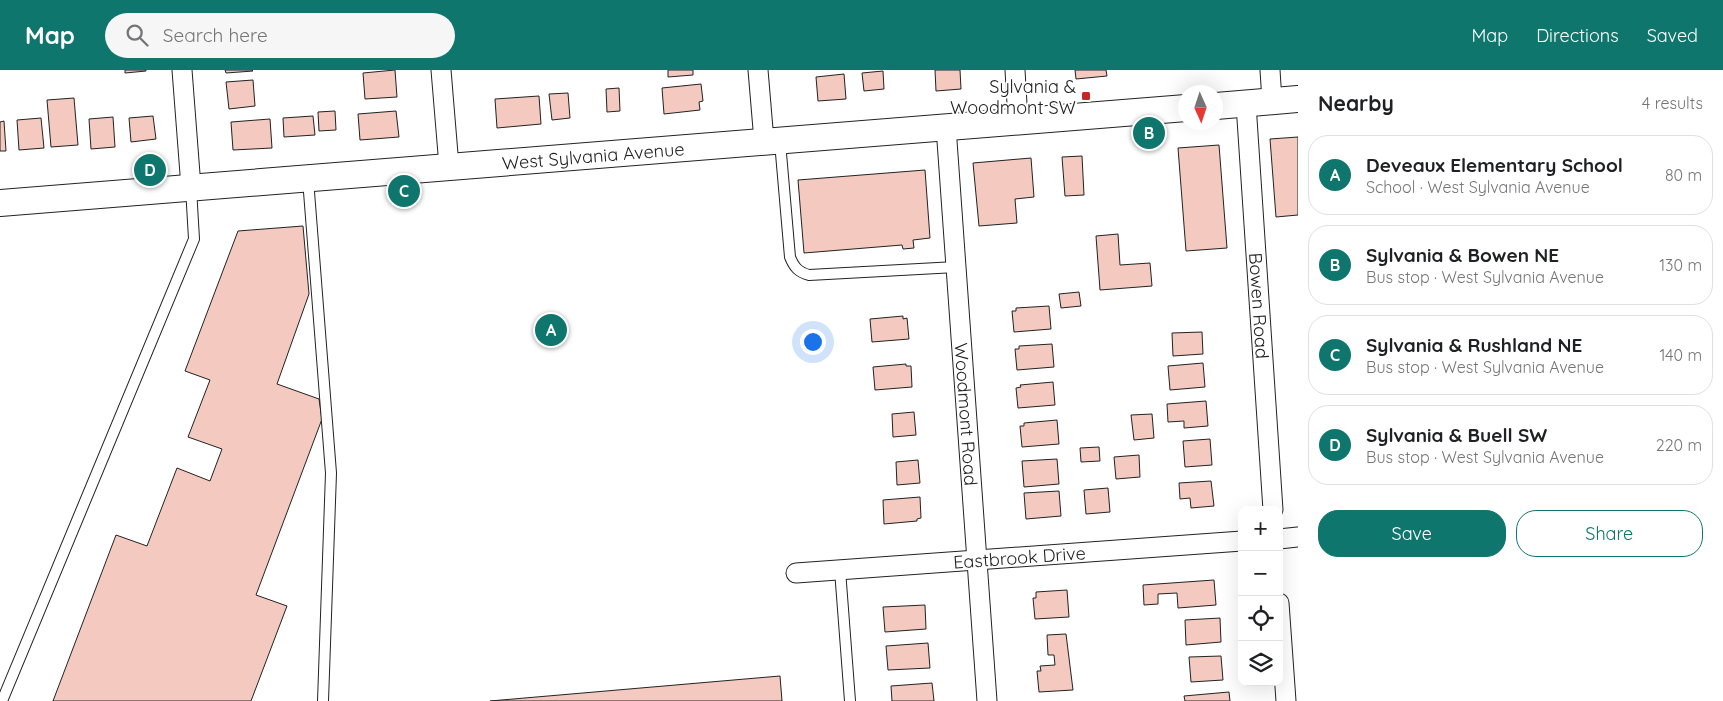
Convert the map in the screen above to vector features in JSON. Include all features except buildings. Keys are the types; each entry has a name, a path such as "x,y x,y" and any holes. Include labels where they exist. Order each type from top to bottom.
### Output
{"main road":[{"path":"1223,106 1298,99"},
{"name":"West Sylvania Avenue","path":"0,203 1178,109"}],"street":[{"path":"182,70 191,187"},
{"path":"441,70 449,166"},
{"path":"758,70 772,141"},
{"path":"1014,70 1018,121"},
{"path":"1270,70 1272,102"},
{"name":"Bowen Road","path":"1246,104 1273,506"},
{"name":"Woodmont Road","path":"946,127 987,701"},
{"path":"1283,538 1298,537"},
{"name":"Eastbrook Drive","path":"796,573 1238,541"},
{"path":"1282,641 1286,701"}],"lane":[{"path":"772,141 790,257 794,266 801,273 809,275 956,268"},
{"path":"308,178 331,473 323,701"},
{"path":"2,701 194,239 191,187"},
{"path":"840,570 850,701"}],"place":[{"name":"Sylvania & Woodmont SW","path":"1086,96"},
{"name":"Sylvania & Bowen NE","path":"1149,133"},
{"name":"Sylvania & Buell SW","path":"150,170"},
{"name":"Sylvania & Rushland NE","path":"404,191"},
{"name":"Deveaux Elementary School","path":"551,330"}]}
